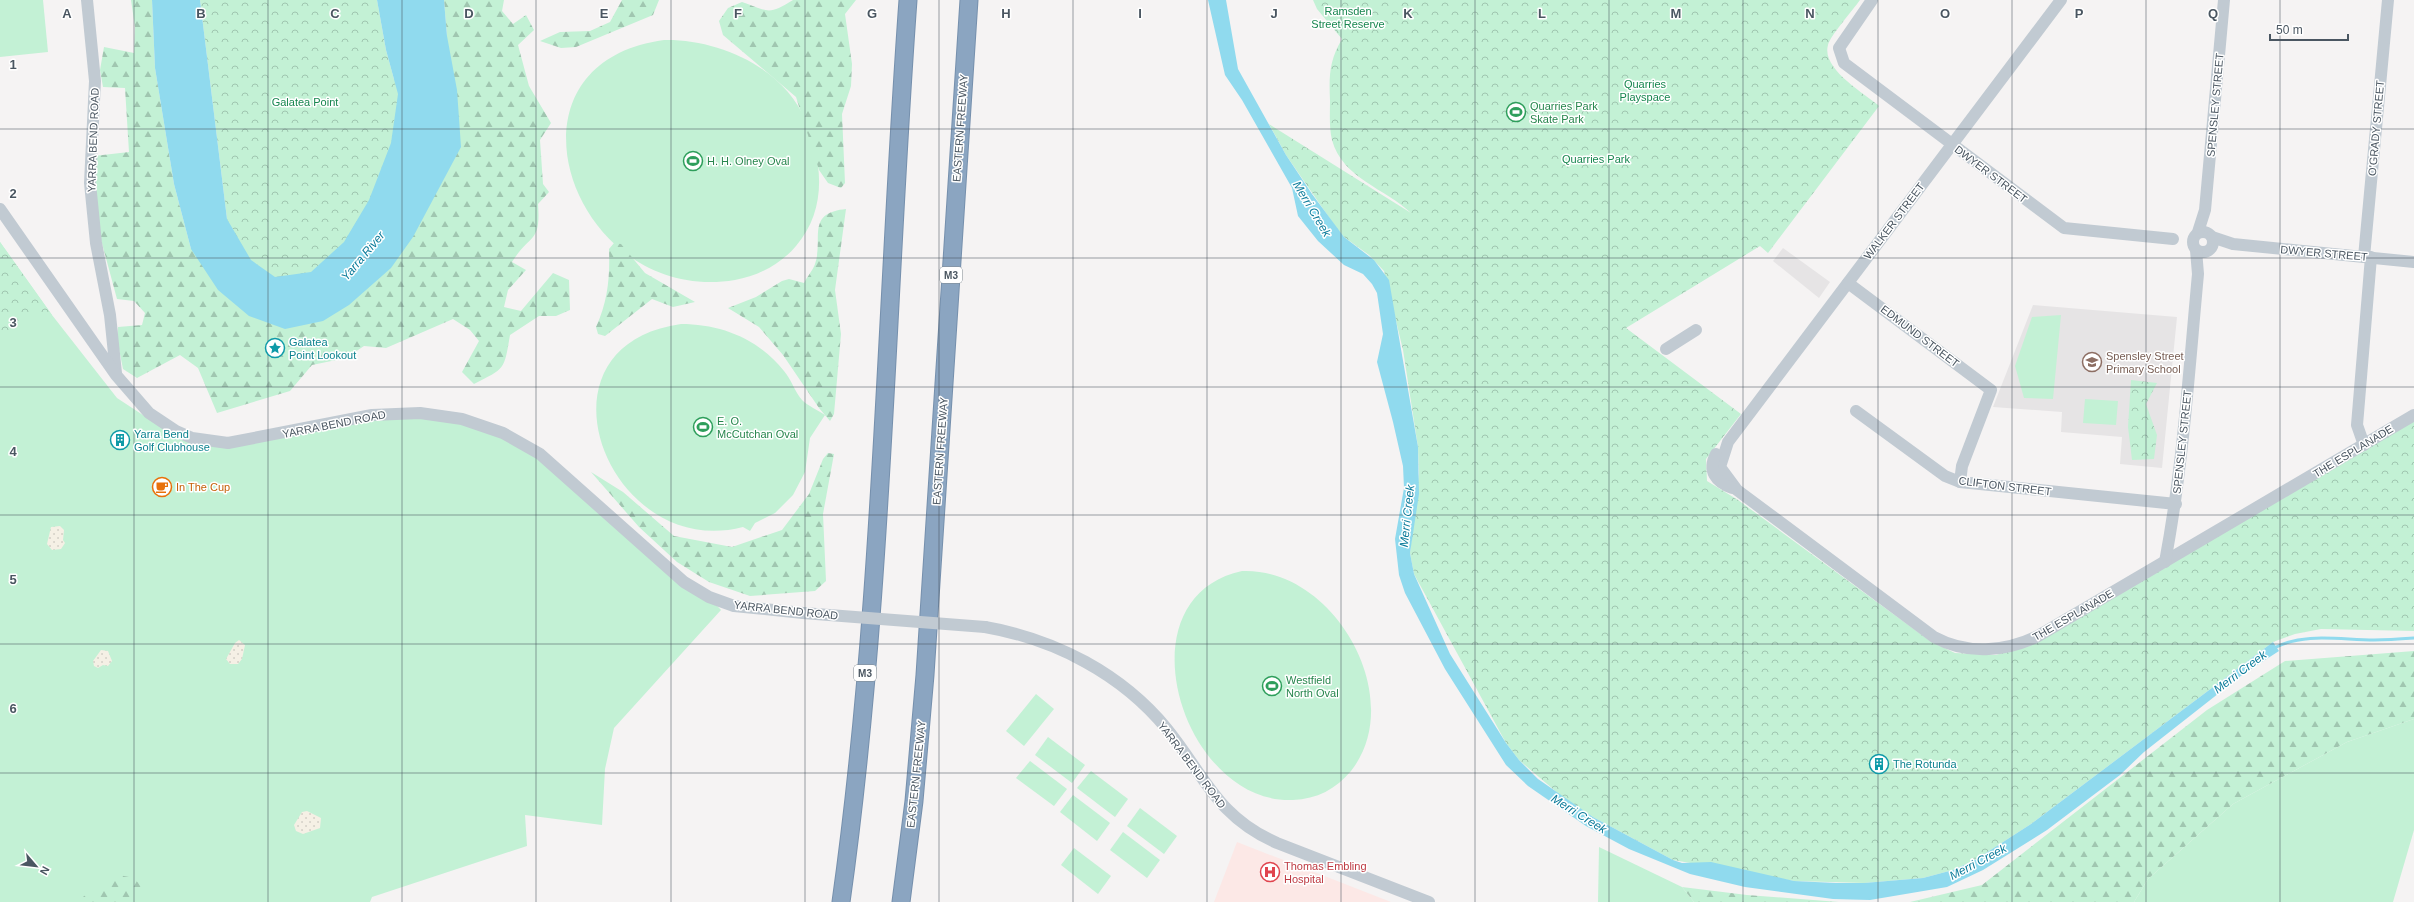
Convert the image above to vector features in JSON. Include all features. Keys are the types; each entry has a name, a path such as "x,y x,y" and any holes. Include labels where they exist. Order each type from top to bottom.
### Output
{"highway":[{"name":"M3","path":"841,902 854,799 876,539 908,0"},
{"name":"EASTERN FREEWAY","path":"901,902 914,801 926,652 969,0"}],"street":[{"name":"YARRA BEND ROAD","path":"87,0 95,81 90,183 96,243 110,315 116,374"},
{"name":"DWYER STREET","path":"1872,0 1840,48 1844,63 2064,228 2173,239"},
{"name":"WALKER STREET","path":"1716,468 1715,456 1728,442 2060,0"},
{"name":"SPENSLEY STREET","path":"2165,562 2176,504 2198,274 2205,242 2205,210 2224,0"},
{"name":"O'GRADY STREET","path":"2364,445 2356,425 2388,0"},
{"name":"YARRA BEND ROAD","path":"0,209 116,374 149,413 161,423 192,438 212,442 246,441 372,415 440,415 486,427 509,436 540,454 684,582 709,597 734,606 803,613 985,627 1017,634 1055,647 1088,663 1119,683 1167,729 1223,807 1254,832 1277,843 1429,902"},
{"name":"DWYER STREET","path":"2205,242 2414,262"},
{"name":"EDMUND STREET","path":"1848,283 1991,390 1962,466 1960,482"},
{"path":"1666,349 1696,330"},
{"name":"CLIFTON STREET","path":"1856,411 1945,476 1960,482 2176,504"},
{"name":"THE ESPLANADE","path":"1716,468 1717,480 1737,490 1920,627 1944,642 1966,648 1992,650 2027,642 2414,415"}],"shaded area":[{"path":"1783,248 1830,282 1819,298 1773,261"},
{"name":"Spensley Street Primary School","path":"2033,305 2177,317 2162,468 2120,464 2122,437 2061,432 2062,412 1993,407"},
{"name":"Thomas Embling Hospital","path":"1237,842 1391,902 1214,902"}],"green space":[{"path":"0,0 43,0 48,52 0,57"},
{"path":"131,0 152,0 155,68 174,184 191,249 447,36 444,0 504,0 502,11 513,24 526,15 534,30 518,45 529,86 551,123 540,140 543,184 549,192 538,204 538,226 536,232 512,262 526,270 508,290 504,307 521,311 553,273 569,280 570,310 556,316 539,316 510,335 506,356 501,367 492,375 474,384 462,372 479,341 470,330 453,319 386,348 364,346 346,358 312,365 290,391 217,413 198,368 180,355 137,378 123,369 117,339 118,327 142,325 145,313 134,301 117,299 89,195 94,156 129,152 125,88 103,87 100,70 104,47 134,53 135,27"},
{"name":"Galatea Point","path":"200,0 377,0 386,50 398,94 391,143 369,200 344,242 311,272 275,277 251,260 227,219"},
{"path":"622,0 659,0 653,15 576,47 561,48 540,41 560,32 590,31 610,22"},
{"path":"793,0 856,0 845,14 852,64 851,86 842,114 845,183 841,188 828,183 819,170 796,97 723,35 719,21 728,8 742,2 763,10 773,10"},
{"path":"1313,0 1860,0 1837,29 1828,45 1828,54 1831,63 1845,80 1879,106 1768,253 1760,246 1626,328 1741,414 1706,459 1707,481 1738,500 1930,641 1955,653 1996,655 2037,642 2414,420 2414,631 2321,629 2295,634 2273,642 2031,824 1975,860 1953,870 1923,878 1864,883 1794,881 1673,860 1593,817 1560,795 1519,760 1506,743 1414,574 1410,553 1419,474 1418,447 1403,350 1384,271 1369,255 1344,237 1335,226 1286,155 1269,124 1411,213 1366,182 1345,164 1337,153 1330,131 1330,76 1334,54 1342,39 1317,9"},
{"name":"H. H. Olney Oval","path":"664,40 685,41 706,45 727,51 747,60 765,71 782,85 796,102 806,121 814,147 819,173 818,199 815,212 804,235 796,246 776,264 752,276 735,280 678,278 631,257 595,222 573,179 566,134 578,91 610,58"},
{"path":"846,209 835,290 841,334 834,414 830,421 819,408 783,355 759,327 728,308 756,297 782,281 789,279 804,283 815,264 817,255 818,229 821,222 825,216 833,211"},
{"path":"0,242 52,315 117,398 152,421 211,442 420,413 509,436 709,597 721,610 614,728 605,769 602,825 525,815 527,846 372,897 370,902 0,902"},
{"path":"0,242 52,315 44,320 39,312 0,342"},
{"path":"614,243 621,244 645,273 695,302 673,307 652,299 605,336 598,334 596,327 606,298 609,269 609,249"},
{"path":"2061,315 2053,399 2024,398 2015,366 2032,317"},
{"name":"E. O. McCutchan Oval","path":"681,324 725,330 751,342 763,350 784,371 802,400 825,415 810,438 805,472 793,495 775,513 755,523 750,531 743,527 695,529 655,513 623,484 603,447 596,407 606,370 633,340"},
{"path":"2131,380 2157,383 2146,404 2157,435 2154,459 2132,460 2128,427"},
{"path":"2085,399 2118,401 2116,425 2083,423"},
{"path":"828,453 834,454 823,514 826,581 815,591 750,596 709,582 677,562 639,527 591,472 623,492 674,536 732,547 782,530 809,494 823,459"},
{"name":"Westfield North Oval","path":"1242,571 1276,575 1306,590 1332,614 1353,642 1366,675 1371,709 1366,742 1351,771 1339,783 1325,792 1310,798 1293,800 1254,793 1221,770 1196,737 1180,698 1175,657 1182,619 1204,589"},
{"path":"2414,651 2414,719 2347,742 2233,804 2148,879 2134,902 1910,902 1982,885 2207,710 2285,661"},
{"path":"1036,694 1054,709 1024,746 1006,731"},
{"path":"2414,719 2414,830 2393,902 2134,902 2148,879 2233,804 2347,742"},
{"path":"1048,737 1085,765 1072,783 1035,755"},
{"path":"1030,761 1067,789 1054,806 1016,778"},
{"path":"1091,771 1128,799 1115,817 1077,788"},
{"path":"1073,795 1110,823 1097,841 1060,812"},
{"path":"1140,808 1177,836 1164,854 1127,826"},
{"path":"1123,832 1160,860 1147,878 1110,850"},
{"path":"1599,847 1682,887 1694,902 1598,902"},
{"path":"1074,848 1111,876 1098,894 1061,865"},
{"path":"119,875 134,878 141,886 136,898 128,902 76,902 109,878"},
{"path":"1682,887 1747,895 1839,902 1694,902"}],"sand":[{"path":"60,526 64,530 63,540 65,543 61,549 52,550 47,544 51,527"},
{"path":"239,640 245,645 242,659 238,664 230,664 226,659 235,643"},
{"path":"101,650 108,651 112,661 108,666 103,665 98,668 94,666 93,661"},
{"path":"307,811 321,818 320,828 303,834 296,831 294,825 302,812"}],"water":[{"name":"Yarra River","path":"152,0 200,0 227,219 251,260 275,277 311,272 344,242 369,200 391,143 398,94 386,50 377,0 444,0 447,36 457,90 461,147 413,237 391,268 349,305 323,321 285,329 249,316 218,290 191,249 174,184 155,68"},
{"path":"1208,0 1226,0 1238,69 1286,155 1312,194 1344,237 1374,260 1389,280 1418,447 1419,494 1410,553 1414,574 1450,654 1506,743 1519,760 1538,779 1593,817 1673,860 1682,863 1711,862 1794,881 1864,883 1923,878 1953,870 1975,860 2031,824 2273,642 2279,651 2242,675 2144,752 2120,775 2047,830 1983,870 1947,887 1870,900 1833,899 1745,887 1690,874 1629,849 1586,826 1528,786 1506,765 1445,669 1405,593 1399,575 1395,539 1404,488 1403,466 1377,362 1383,334 1377,293 1372,284 1363,274 1344,265 1318,241 1298,216 1292,188 1242,100 1225,75"}],"waterway":[{"name":"Merri Creek","path":"2274,648 2286,643 2310,638 2374,640 2414,638"}],"place":[{"name":"Quarries Park Skate Park","path":"1516,112"},
{"name":"H. H. Olney Oval","path":"693,161"},
{"name":"Galatea Point Lookout","path":"275,348"},
{"name":"Spensley Street Primary School","path":"2092,362"},
{"name":"E. O. McCutchan Oval","path":"703,427"},
{"name":"Yarra Bend Golf Clubhouse","path":"120,440"},
{"name":"In The Cup","path":"162,487"},
{"name":"Westfield North Oval","path":"1272,686"},
{"name":"The Rotunda","path":"1879,764"},
{"name":"Thomas Embling Hospital","path":"1270,872"}],"park label":[{"name":"Ramsden Street Reserve","path":"1348,17"},
{"name":"Quarries Playspace","path":"1645,90"},
{"name":"Quarries Park","path":"1596,159"}]}
